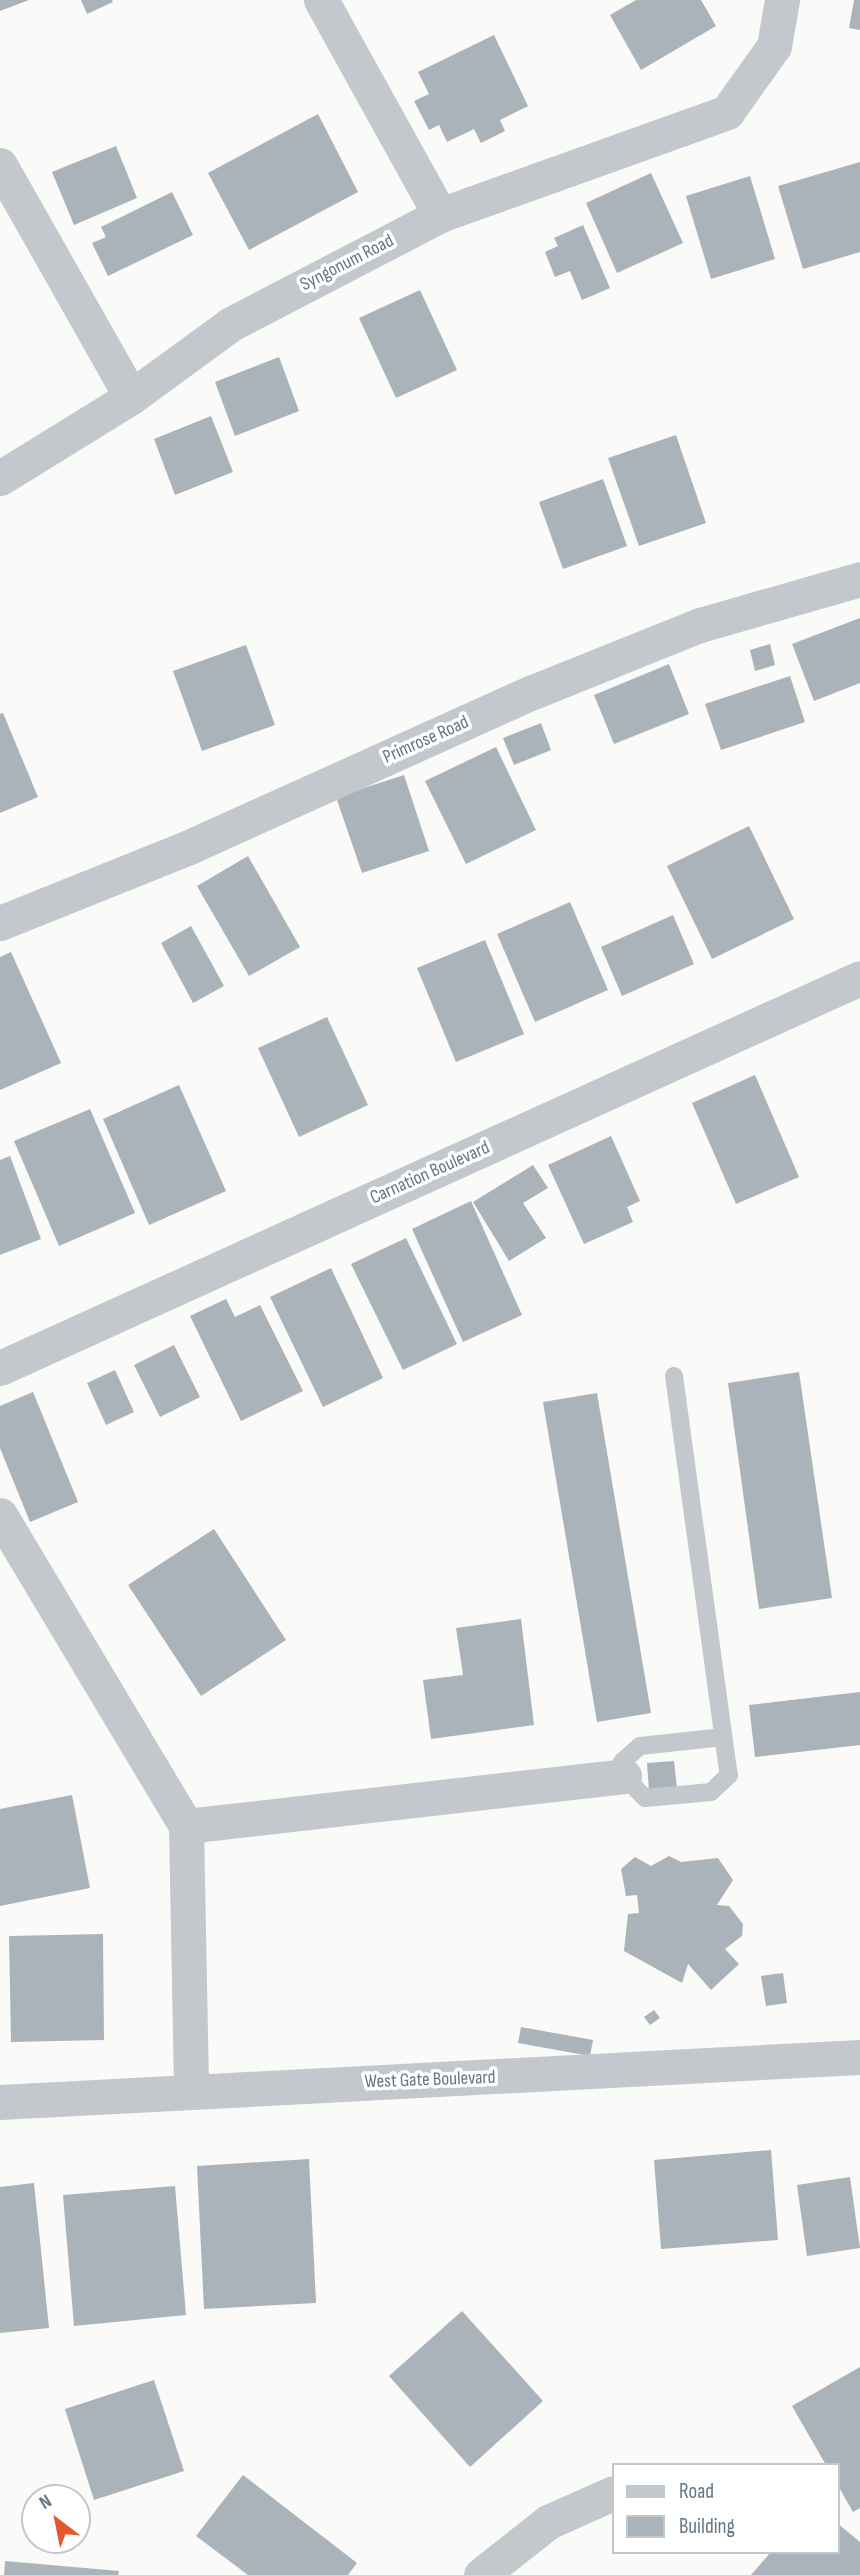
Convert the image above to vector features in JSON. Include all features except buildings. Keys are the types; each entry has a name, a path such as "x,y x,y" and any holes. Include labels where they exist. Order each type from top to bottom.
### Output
{"street":[{"path":"321,0 440,215"},
{"name":"Syngonum Road","path":"0,478 131,397 231,324 440,215 727,112 774,46 782,0"},
{"path":"0,165 131,397"},
{"name":"Primrose Road","path":"0,923 189,847 533,691 700,625 860,579"},
{"name":"Carnation Boulevard","path":"0,1368 860,978"},
{"path":"0,1515 186,1826 191,2090"},
{"path":"186,1826 624,1776"},
{"name":"West Gate Boulevard","path":"0,2102 860,2057"},
{"path":"481,2575 548,2522 612,2493"}],"lane":[{"path":"674,1376 729,1775 711,1792 645,1798 624,1776 622,1762 640,1746 723,1737"}]}
